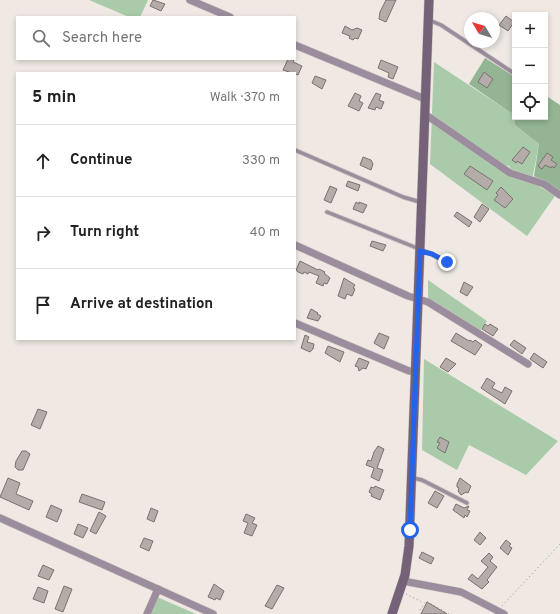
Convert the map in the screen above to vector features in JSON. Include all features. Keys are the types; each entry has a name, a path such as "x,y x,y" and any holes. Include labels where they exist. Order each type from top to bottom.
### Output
{"street":[{"path":"190,0 228,16"},
{"path":"392,614 404,581 409,546 429,0"},
{"path":"296,44 425,99"},
{"path":"425,116 429,117 510,173 544,184 560,195"},
{"path":"296,246 410,297 428,302 528,364"},
{"path":"296,323 409,371 416,371"},
{"path":"0,518 213,614"},
{"path":"404,581 458,591 501,612"},
{"path":"147,614 158,589"}],"lane":[{"path":"428,20 441,25 512,72"},
{"path":"296,150 402,196 422,202"},
{"path":"327,212 420,251 432,254 447,262"},
{"path":"411,478 422,480 467,503"}],"path":[{"path":"501,612 560,544"},
{"path":"400,593 408,595 424,603 426,601 449,614"},
{"path":"420,610 424,603"}],"green space":[{"path":"89,0 148,0 140,16 127,16"},
{"path":"485,58 512,75 512,114 469,84"},
{"path":"434,62 512,114 512,120 514,120 515,125 539,144 532,180 517,176 508,165 504,171 537,185 555,196 527,236 430,164"},
{"path":"548,97 560,105 560,192 534,176 539,144 515,125 514,120 548,120"},
{"path":"428,280 487,321 478,334 428,302"},
{"path":"424,359 558,441 526,475 469,445 457,470 422,450"},
{"path":"157,597 196,614 150,614"}],"building":[{"path":"153,0 165,4 161,11 150,6"},
{"path":"386,0 396,0 386,22 379,19 380,12"},
{"path":"506,16 512,20 512,25 508,31 500,26"},
{"path":"345,26 352,30 357,28 362,30 358,39 355,38 353,40 349,38 350,36 342,33"},
{"path":"288,60 294,60 293,62 302,66 298,75 296,74 296,72 283,70"},
{"path":"381,60 398,67 393,79 388,77 389,73 378,68"},
{"path":"484,72 493,79 487,88 478,82"},
{"path":"315,76 326,80 322,89 312,83"},
{"path":"355,93 361,96 359,101 363,103 359,111 348,106"},
{"path":"376,93 381,95 379,100 384,102 381,109 376,107 375,110 368,108"},
{"path":"523,147 530,152 522,164 517,161 516,163 512,160"},
{"path":"547,153 553,157 551,160 557,164 554,168 552,166 551,168 545,165 542,169 538,166"},
{"path":"363,157 371,160 373,164 371,170 360,165"},
{"path":"470,166 493,181 487,190 464,174"},
{"path":"348,181 360,185 358,191 346,186"},
{"path":"330,186 337,189 331,203 324,200"},
{"path":"501,187 513,199 505,208 494,200 498,195 496,193"},
{"path":"356,202 367,205 363,213 353,209"},
{"path":"482,204 489,209 480,222 474,217"},
{"path":"457,212 472,222 469,227 454,216"},
{"path":"372,241 386,245 383,251 370,246"},
{"path":"300,261 325,272 324,273 330,278 327,284 324,283 323,286 316,283 319,276 309,272 308,274 304,272 303,274 298,272 296,270"},
{"path":"344,278 355,285 352,296 347,294 345,299 338,296"},
{"path":"464,282 473,287 467,296 460,292"},
{"path":"311,309 321,316 318,321 307,318"},
{"path":"485,324 488,326 490,324 498,329 493,336 482,329"},
{"path":"379,333 389,337 384,349 374,343"},
{"path":"456,333 469,341 470,340 473,342 475,340 482,345 475,355 451,341"},
{"path":"305,335 309,337 307,342 314,344 313,349 310,352 301,348"},
{"path":"514,340 526,348 522,354 510,345"},
{"path":"328,346 344,352 340,362 325,353"},
{"path":"534,353 547,362 543,368 530,359"},
{"path":"359,358 369,362 366,369 363,368 359,371 358,367 355,366"},
{"path":"446,358 456,364 448,372 440,367"},
{"path":"487,378 495,383 492,388 502,393 505,387 512,391 505,404 481,388"},
{"path":"38,409 47,412 40,429 31,425"},
{"path":"440,437 449,442 445,453 437,448 440,443 437,442"},
{"path":"378,446 384,449 377,468 383,470 379,481 371,477 374,468 366,465 368,460 371,461"},
{"path":"22,451 26,451 30,454 23,470 18,470 15,467 16,461"},
{"path":"8,478 20,483 16,494 33,501 29,510 0,497"},
{"path":"460,478 471,486 468,493 466,492 461,495 458,491 459,488 457,487"},
{"path":"375,486 384,490 380,500 371,496 372,494 369,492 371,487 374,488"},
{"path":"435,491 444,496 437,508 428,503"},
{"path":"82,494 105,502 102,510 79,502"},
{"path":"456,504 464,508 469,506 467,510 470,511 467,517 465,515 464,518 453,510"},
{"path":"51,505 62,510 57,522 46,517"},
{"path":"151,508 158,511 154,522 147,519"},
{"path":"99,512 106,516 96,534 90,531"},
{"path":"246,514 255,518 252,523 257,525 252,536 244,533 248,523 243,521"},
{"path":"78,524 88,528 83,538 74,534"},
{"path":"480,532 486,538 480,545 474,540"},
{"path":"144,538 153,541 149,551 140,547"},
{"path":"506,540 511,544 509,546 512,548 508,555 500,548"},
{"path":"422,552 434,558 431,564 419,558"},
{"path":"489,553 493,557 490,561 497,567 487,580 489,582 482,589 468,579 472,574 478,579 488,567 481,561"},
{"path":"43,565 54,570 49,580 38,576"},
{"path":"214,584 224,591 220,600 216,598 215,600 208,597"},
{"path":"277,585 284,588 272,609 265,606"},
{"path":"64,586 72,589 63,612 55,609"},
{"path":"38,587 48,591 44,603 33,599"},
{"path":"427,602 447,614 421,614"}],"route":[{"path":"410,530 420,251 432,254 447,262"}]}
